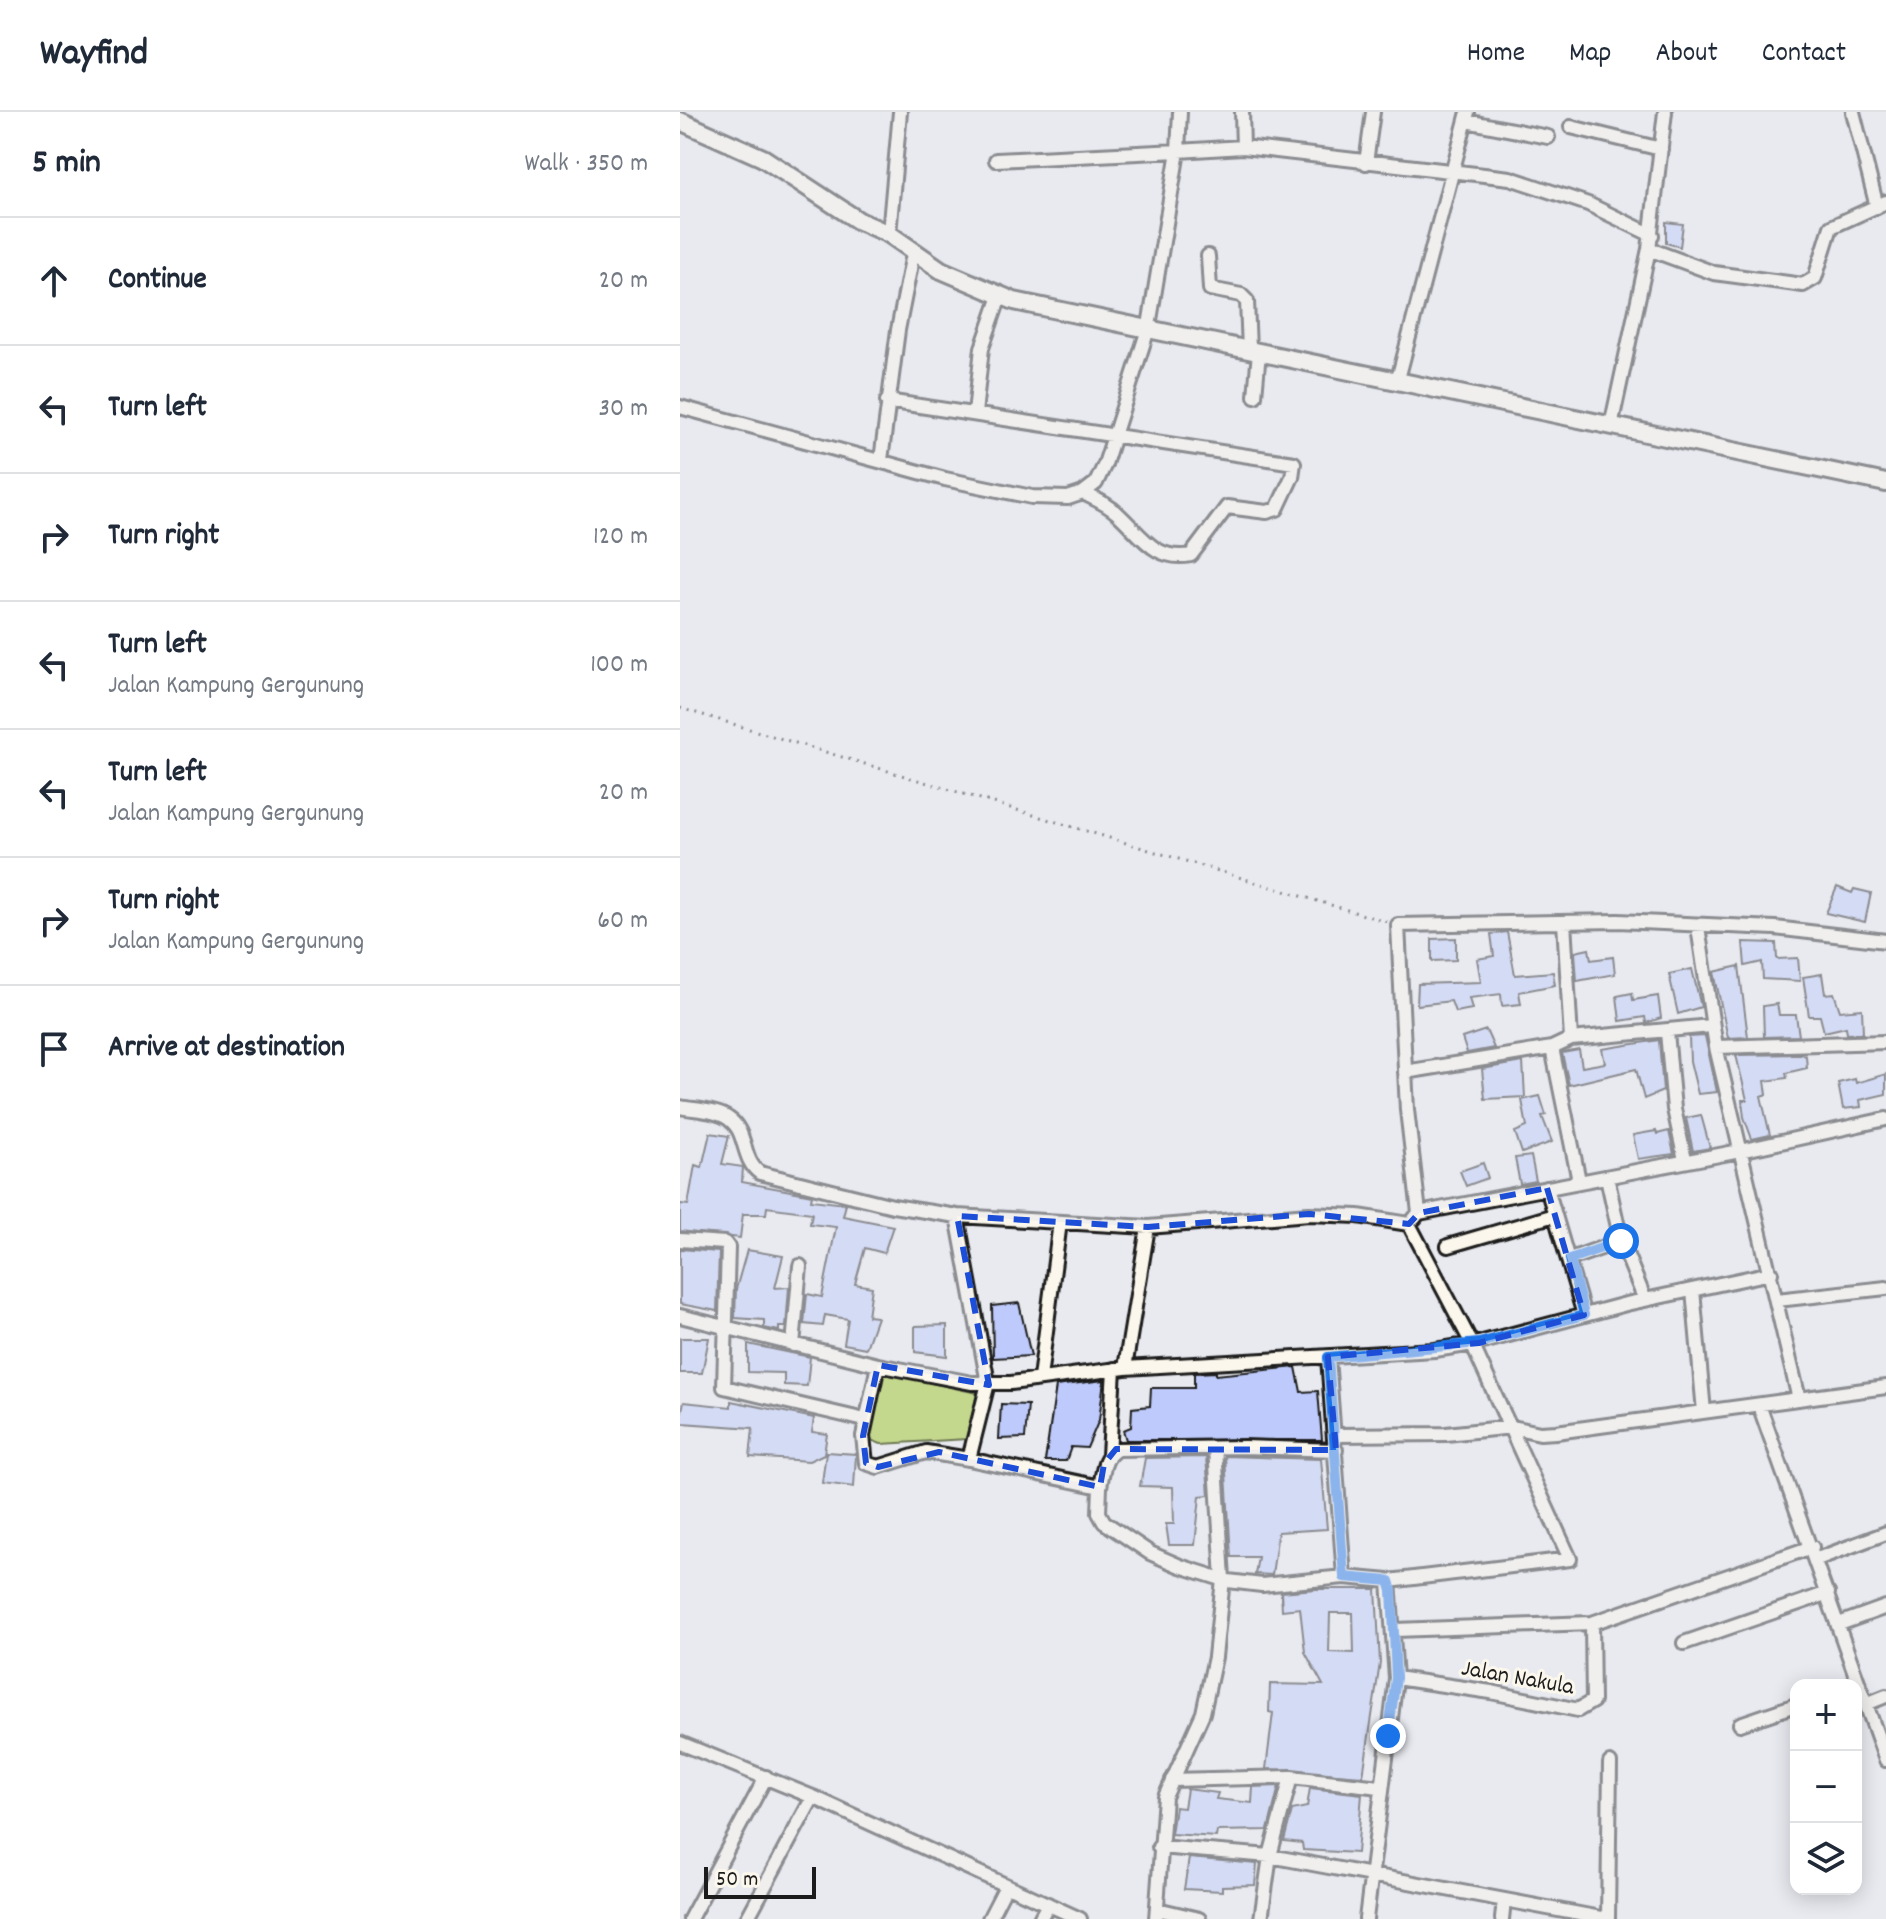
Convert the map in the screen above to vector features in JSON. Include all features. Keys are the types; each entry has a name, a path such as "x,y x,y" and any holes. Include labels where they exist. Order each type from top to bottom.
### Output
{"street":[{"path":"889,234 900,112"},
{"path":"680,407 987,489 1055,499 1083,493 1096,483 1149,326 1178,151 1180,112"},
{"path":"1242,112 1243,147"},
{"path":"1366,163 1373,112"},
{"path":"1611,426 1652,235 1665,112"},
{"path":"1649,249 1714,273 1803,285 1815,278 1831,227 1881,205 1853,112"},
{"path":"1398,379 1467,117 1548,137"},
{"path":"690,120 763,158 859,221 889,234 913,254 1000,296 1886,483"},
{"path":"1571,127 1661,149"},
{"path":"996,160 1243,147 1366,163 1455,170 1510,178 1588,204 1652,235"},
{"path":"881,460 887,401 913,254"},
{"path":"1208,256 1210,289 1241,295 1247,301 1254,351 1255,396"},
{"path":"975,413 982,348 1000,296"},
{"path":"887,401 1294,463 1292,477 1277,509 1267,512 1227,507 1191,555 1177,558 1149,547 1112,509 1083,493"},
{"path":"1419,1213 1405,1072 1398,925 1618,921 1698,927 1775,928 1886,941"},
{"path":"1564,922 1571,1039"},
{"path":"1698,927 1711,1026 1799,1399"},
{"path":"1405,1072 1552,1048 1571,1039 1711,1026"},
{"path":"1667,1032 1674,1109 1685,1160"},
{"path":"1716,1047 1886,1042"},
{"path":"1552,1048 1579,1181"},
{"path":"680,1107 729,1118 742,1139 750,1165 767,1176 924,1212 1148,1227 1272,1214 1358,1216 1409,1224"},
{"path":"1409,1224 1419,1213 1740,1151 1886,1119"},
{"path":"1607,1177 1621,1241 1645,1300"},
{"path":"1547,1188 1584,1315"},
{"path":"1448,1246 1555,1215"},
{"path":"957,1216 988,1383 969,1459"},
{"path":"1040,1378 1060,1222"},
{"path":"1148,1227 1120,1369 1109,1455 1100,1487 1099,1513 1104,1522 1150,1553 1223,1579 1282,1585 1344,1577 1389,1581 1570,1559 1512,1427 1409,1224"},
{"path":"680,1240 725,1243 728,1247 723,1383 727,1390 865,1420"},
{"path":"1570,1259 1621,1241"},
{"path":"793,1345 800,1266"},
{"path":"680,1316 878,1365 944,1379 988,1383 1120,1369 1328,1357 1472,1344 1645,1300 1771,1273"},
{"path":"1777,1300 1886,1288"},
{"path":"1693,1290 1704,1412"},
{"path":"1328,1357 1344,1577"},
{"path":"878,1365 865,1420 862,1450 870,1466 926,1452 1100,1487"},
{"path":"1336,1435 1446,1434 1512,1427 1540,1433 1886,1387"},
{"path":"1759,1405 1839,1624 1855,1679"},
{"path":"1199,1919 1156,1914 1165,1797 1192,1742 1209,1691 1223,1579 1215,1448"},
{"path":"1109,1455 1121,1449 1336,1450"},
{"path":"1592,1623 1886,1533"},
{"path":"1366,1919 1380,1787 1396,1678 1395,1630 1389,1581"},
{"path":"1684,1643 1828,1593"},
{"path":"1839,1624 1886,1607"},
{"name":"Jalan Nakula","path":"1395,1630 1592,1623 1593,1701 1585,1709 1396,1678"},
{"path":"1862,1696 1886,1760"},
{"path":"1866,1704 1886,1696"},
{"path":"1740,1724 1790,1707"},
{"path":"680,1743 813,1797 1080,1919"},
{"path":"1159,1847 1270,1856 1371,1872 1607,1919 1610,1763"},
{"path":"690,1919 766,1777"},
{"path":"1172,1780 1291,1777 1380,1787"},
{"path":"1261,1919 1270,1856 1291,1777"},
{"path":"747,1919 813,1797"},
{"path":"989,1919 1006,1886"},
{"path":"1502,1919 1504,1900"},
{"path":"1040,1919 1048,1904"}],"path":[{"path":"680,708 1398,925"}],"highlighted area":[{"path":"1547,1188 1584,1315 1479,1343 1328,1357 1336,1450 1116,1449 1104,1464 1100,1487 939,1452 878,1467 866,1463 863,1436 878,1365 989,1385 957,1216 1148,1227 1309,1214 1409,1224 1419,1213"}],"green space":[{"path":"881,1372 977,1393 967,1439 881,1444 871,1440 870,1410"}],"building":[{"path":"1666,222 1683,224 1680,247 1666,243"},
{"path":"1837,887 1852,893 1854,889 1871,893 1865,922 1826,913"},
{"path":"1507,932 1515,975 1553,972 1555,985 1519,992 1521,1004 1502,1006 1501,994 1469,998 1472,1009 1455,1012 1451,1001 1417,1005 1418,984 1481,982 1477,959 1494,956 1491,934"},
{"path":"1456,938 1456,960 1432,961 1432,939"},
{"path":"1743,942 1776,943 1777,959 1798,958 1800,981 1763,979 1762,962 1745,966"},
{"path":"1589,949 1591,960 1613,957 1615,974 1577,981 1575,952"},
{"path":"1739,966 1748,1037 1728,1038 1714,972"},
{"path":"1692,969 1701,1007 1678,1014 1669,974"},
{"path":"1822,974 1825,994 1834,993 1840,1011 1862,1009 1863,1033 1847,1034 1846,1027 1824,1032 1820,1016 1809,1016 1803,977"},
{"path":"1632,993 1633,1000 1658,996 1661,1018 1646,1023 1645,1017 1620,1021 1617,996"},
{"path":"1777,1004 1779,1015 1796,1015 1799,1036 1764,1037 1763,1006"},
{"path":"1486,1030 1494,1048 1467,1053 1462,1038"},
{"path":"1705,1036 1717,1092 1698,1094 1690,1061 1689,1037"},
{"path":"1659,1040 1663,1091 1644,1099 1636,1069 1569,1085 1562,1053 1579,1050 1582,1067 1605,1063 1602,1049"},
{"path":"1736,1055 1806,1056 1807,1068 1786,1073 1787,1078 1765,1081 1767,1094 1761,1096 1770,1135 1752,1139 1744,1117 1742,1100 1747,1100"},
{"path":"1523,1062 1525,1097 1485,1099 1482,1069"},
{"path":"1886,1074 1886,1094 1860,1100 1861,1107 1843,1109 1838,1083 1855,1079 1856,1083"},
{"path":"1540,1096 1546,1115 1542,1116 1552,1142 1522,1153 1515,1132 1527,1127 1522,1100"},
{"path":"1701,1115 1710,1148 1693,1151 1686,1118"},
{"path":"1656,1131 1657,1134 1669,1131 1674,1154 1638,1159 1633,1135"},
{"path":"710,1133 729,1136 722,1164 743,1167 742,1182 812,1195 811,1200 846,1204 843,1216 893,1226 884,1253 865,1248 855,1284 872,1287 868,1316 877,1317 866,1348 844,1344 848,1319 825,1315 823,1326 804,1324 807,1294 822,1297 836,1227 810,1224 812,1213 767,1207 766,1214 743,1214 740,1238 680,1231 680,1204 688,1205 695,1165 702,1167"},
{"path":"1531,1156 1536,1181 1520,1184 1515,1158"},
{"path":"1483,1163 1488,1178 1466,1186 1460,1171"},
{"path":"680,1249 719,1252 717,1311 680,1304"},
{"path":"747,1250 783,1256 775,1288 789,1287 786,1327 779,1327 779,1331 764,1328 764,1320 735,1318 736,1289"},
{"path":"1019,1303 1031,1356 993,1358 992,1306"},
{"path":"947,1325 947,1356 915,1352 915,1326"},
{"path":"680,1338 709,1338 702,1373 680,1373"},
{"path":"748,1344 810,1357 807,1386 784,1385 784,1373 748,1372"},
{"path":"1296,1367 1301,1392 1318,1391 1322,1440 1126,1440 1123,1430 1131,1427 1132,1408 1150,1406 1151,1388 1194,1388 1194,1373 1216,1372 1216,1375"},
{"path":"1104,1380 1099,1420 1087,1448 1071,1447 1066,1461 1045,1461 1056,1386"},
{"path":"731,1401 814,1418 812,1432 827,1434 824,1454 809,1461 750,1457 753,1428 682,1423 680,1418 684,1402 731,1407"},
{"path":"1001,1404 1028,1405 1025,1438 999,1439"},
{"path":"826,1452 856,1454 854,1487 822,1483"},
{"path":"1225,1456 1321,1459 1327,1529 1278,1532 1272,1575 1255,1574 1258,1557 1231,1557"},
{"path":"1206,1457 1209,1495 1200,1496 1195,1545 1169,1545 1166,1524 1174,1524 1173,1487 1140,1486 1145,1458"},
{"path":"1376,1589 1380,1663 1363,1776 1266,1769 1273,1713 1269,1712 1270,1684 1323,1685 1305,1652 1300,1608 1282,1610 1281,1592","holes":["1330,1613 1353,1613 1354,1653 1329,1652"]},
{"path":"1279,1786 1268,1830 1217,1831 1216,1837 1171,1834 1175,1807 1184,1808 1187,1789 1218,1793 1216,1799 1252,1803 1253,1787"},
{"path":"1310,1788 1362,1794 1357,1853 1303,1850 1302,1843 1284,1841 1292,1810 1307,1807"},
{"path":"1189,1858 1257,1864 1255,1885 1222,1886 1222,1891 1184,1889"}],"route":[{"path":"1388,1736 1396,1678 1392,1591 1389,1581 1344,1577 1328,1357 1414,1352 1479,1343 1584,1315 1570,1259 1621,1241"}]}
